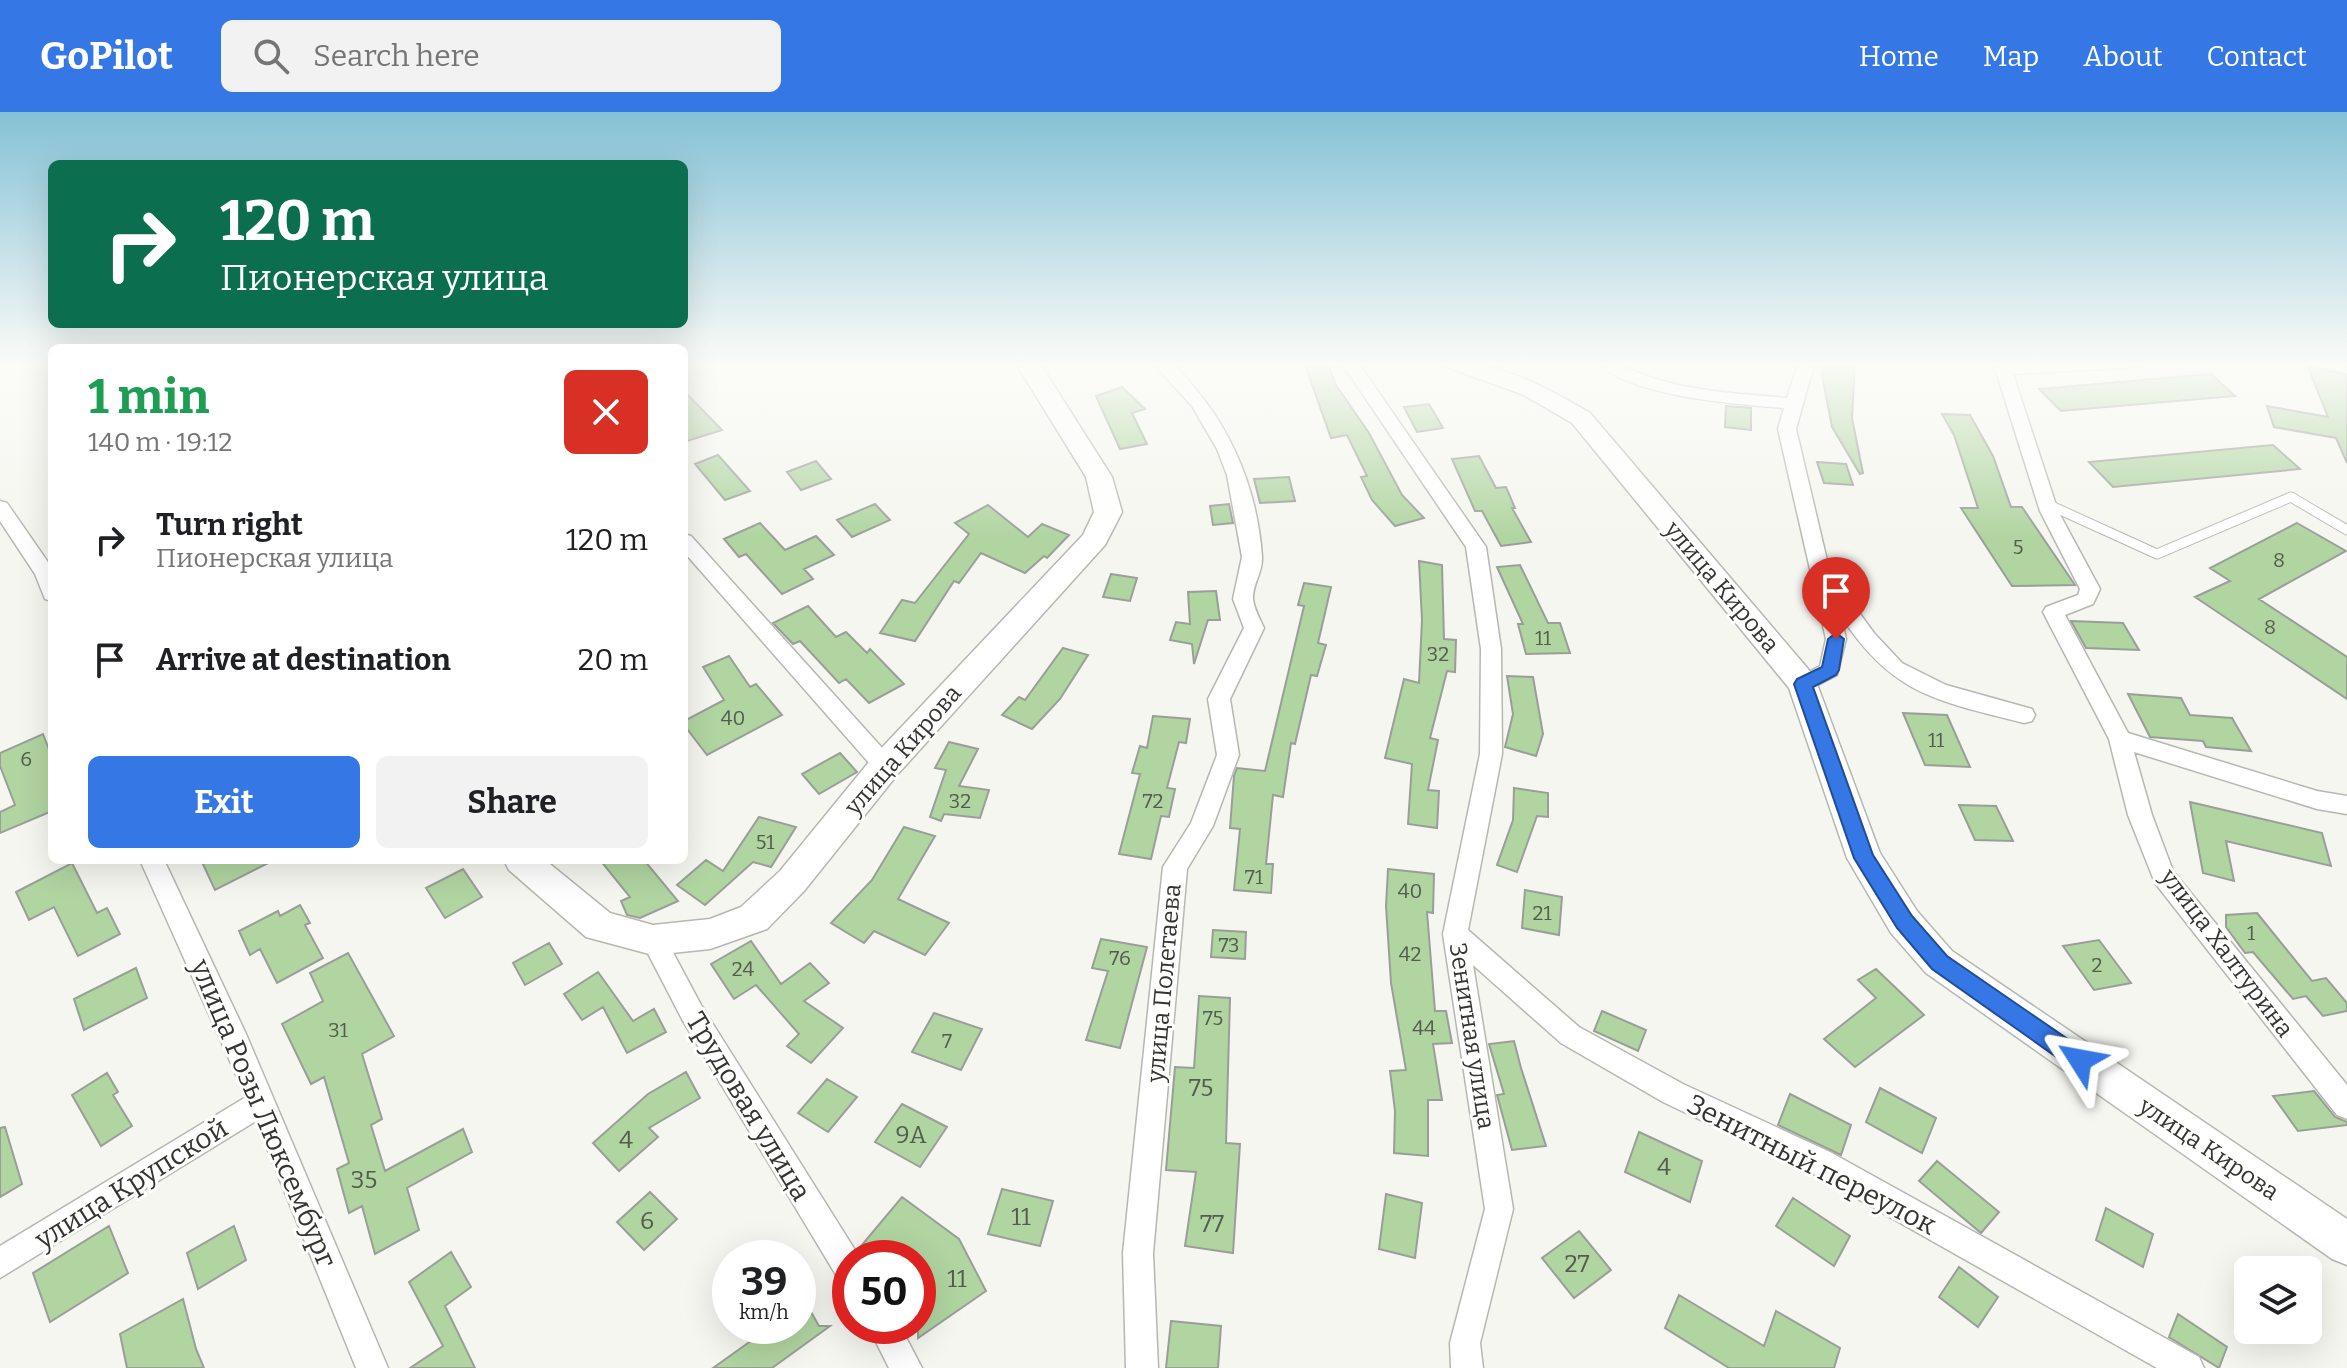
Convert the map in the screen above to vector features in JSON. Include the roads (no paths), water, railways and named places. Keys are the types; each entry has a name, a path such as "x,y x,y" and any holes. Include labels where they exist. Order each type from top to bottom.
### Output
{"main road":[{"name":"улица Кирова","path":"526,864 599,926 653,940 710,934 754,918 792,881 885,766 1095,539 1108,512 1099,477 1064,421"},
{"name":"улица Кирова","path":"1583,421 1803,684 1864,858 1904,922 1939,962 2347,1244"}],"street":[{"name":"улица Полетаева","path":"1142,1368 1138,1253 1175,867 1201,826 1228,755 1219,699 1254,628 1243,599 1253,562 1248,521 1231,456 1213,421"},
{"name":"Зенитная улица","path":"1389,421 1476,547 1491,649 1491,754 1455,934 1499,1209 1465,1343 1467,1368"},
{"path":"1789,421 1787,429 1836,639 1830,670 1803,684"},
{"path":"2020,421 2047,504"},
{"name":"улица Халтурина","path":"2047,504 2090,589 2086,599 2053,612 2120,739 2140,815 2163,876 2347,1106"},
{"path":"0,507 48,582"},
{"path":"688,544 885,766"},
{"path":"1818,566 1860,627 1896,669 1953,696 2024,715"},
{"path":"2120,739 2317,800 2347,805"},
{"name":"улица Розы Люксембург","path":"154,864 233,1034 372,1368"},
{"name":"Зенитный переулок","path":"1455,934 1570,1035 1673,1093 1820,1162 2188,1368"},
{"name":"Трудовая улица","path":"653,940 707,1039 832,1240"},
{"name":"улица Крупской","path":"0,1263 261,1103"},
{"path":"893,1344 906,1368"}],"lane":[{"path":"2047,504 2157,554 2291,497 2347,530"}]}
